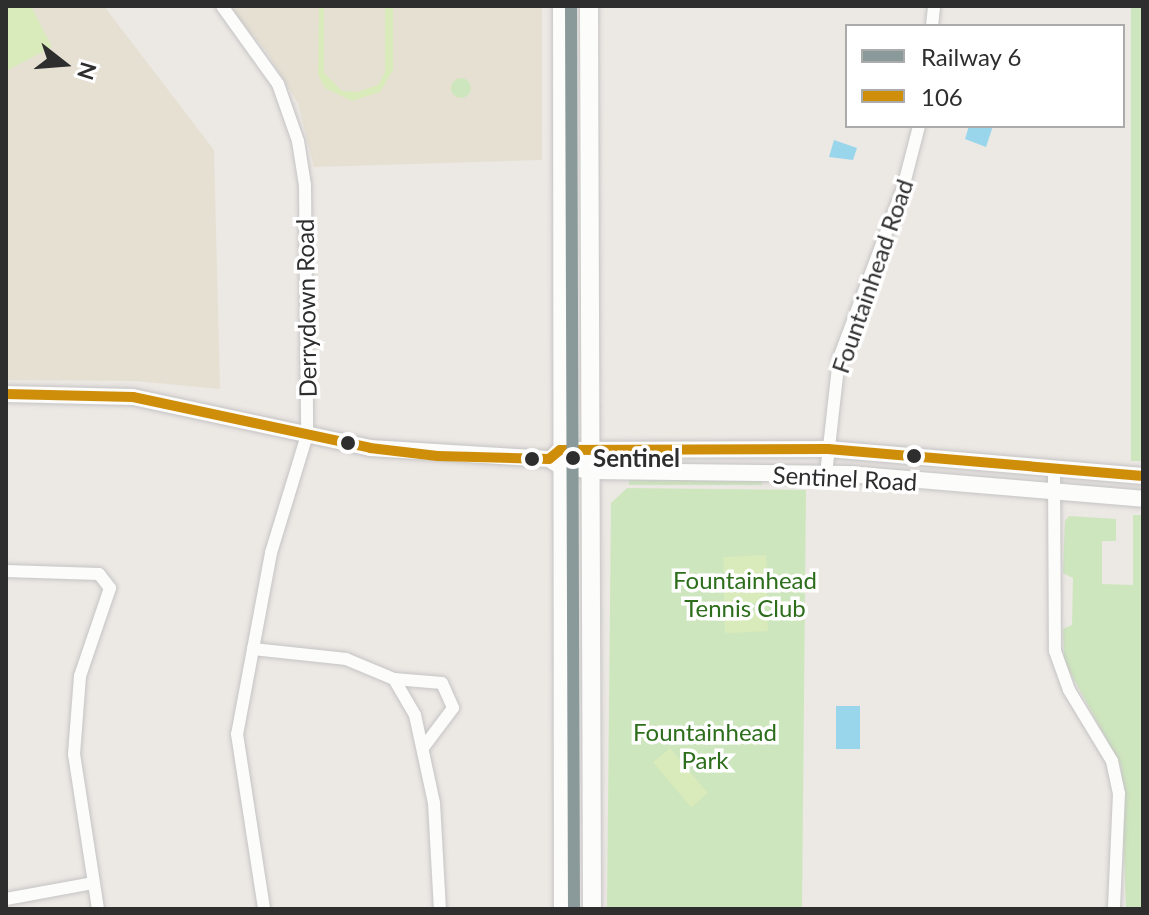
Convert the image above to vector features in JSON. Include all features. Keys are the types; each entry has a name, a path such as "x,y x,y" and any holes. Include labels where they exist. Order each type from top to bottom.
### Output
{"main road":[{"path":"562,6 556,459 563,909"},
{"path":"589,6 593,450 592,909"}],"street":[{"name":"Derrydown Road","path":"222,6 278,84 302,159 307,435 271,553 236,755 264,909"},
{"name":"Fountainhead Road","path":"826,474 839,358 903,188 918,128"},
{"name":"Sentinel Road","path":"6,394 133,397 409,454 556,459 593,450 828,449 1054,472 1143,476"},
{"name":"Sentinel Road","path":"556,459 593,471 826,474 1143,499"},
{"path":"1054,472 1055,651 1069,690 1112,761 1119,793 1114,909"},
{"path":"6,571 99,574 110,588 80,676 74,754 98,909"},
{"path":"253,649 346,659 394,679 442,683 450,692 453,708 423,748"},
{"path":"394,679 415,715 423,748 439,837 440,909"},
{"path":"6,899 93,883"}],"shaded area":[{"path":"6,6 104,6 214,150 220,389 136,381 6,380"},
{"path":"228,6 542,6 542,160 314,167 298,103 266,51"}],"green space":[{"path":"6,6 31,6 52,47 6,71"},
{"path":"319,6 324,6 324,73 342,91 357,92 378,85 385,72 385,6 393,6 393,70 380,92 352,101 325,88 318,75"},
{"path":"1131,6 1143,6 1143,461 1131,461"},
{"path":"461,78 468,81 471,88 468,95 461,98 454,95 451,88 454,81"},
{"path":"629,479 762,479 762,485 629,485"},
{"name":"Fountainhead Park","path":"627,488 806,490 802,909 607,909 611,503"},
{"path":"1133,515 1143,515 1143,909 1126,907 1121,766 1064,661 1063,629 1072,625 1073,578 1063,573 1065,521 1069,516 1116,519 1116,541 1102,541 1102,584 1133,585"},
{"path":"766,555 767,576 724,578 723,557"},
{"name":"Fountainhead Tennis Club","path":"724,583 767,583 767,603 724,603"},
{"path":"767,611 768,631 725,633 724,613"},
{"path":"670,748 708,793 691,807 653,762"}],"water":[{"path":"968,128 992,128 986,147 965,139"},
{"path":"834,140 857,148 853,160 829,157"},
{"path":"836,706 860,706 860,749 836,749"}],"rail line":[{"name":"6","path":"571,6 574,909"}],"transit line":[{"name":"106","path":"6,394 133,397 370,448 438,456 549,459 560,450 828,449 1143,476"}],"place":[{"name":"Sentinel","path":"573,458"}]}
